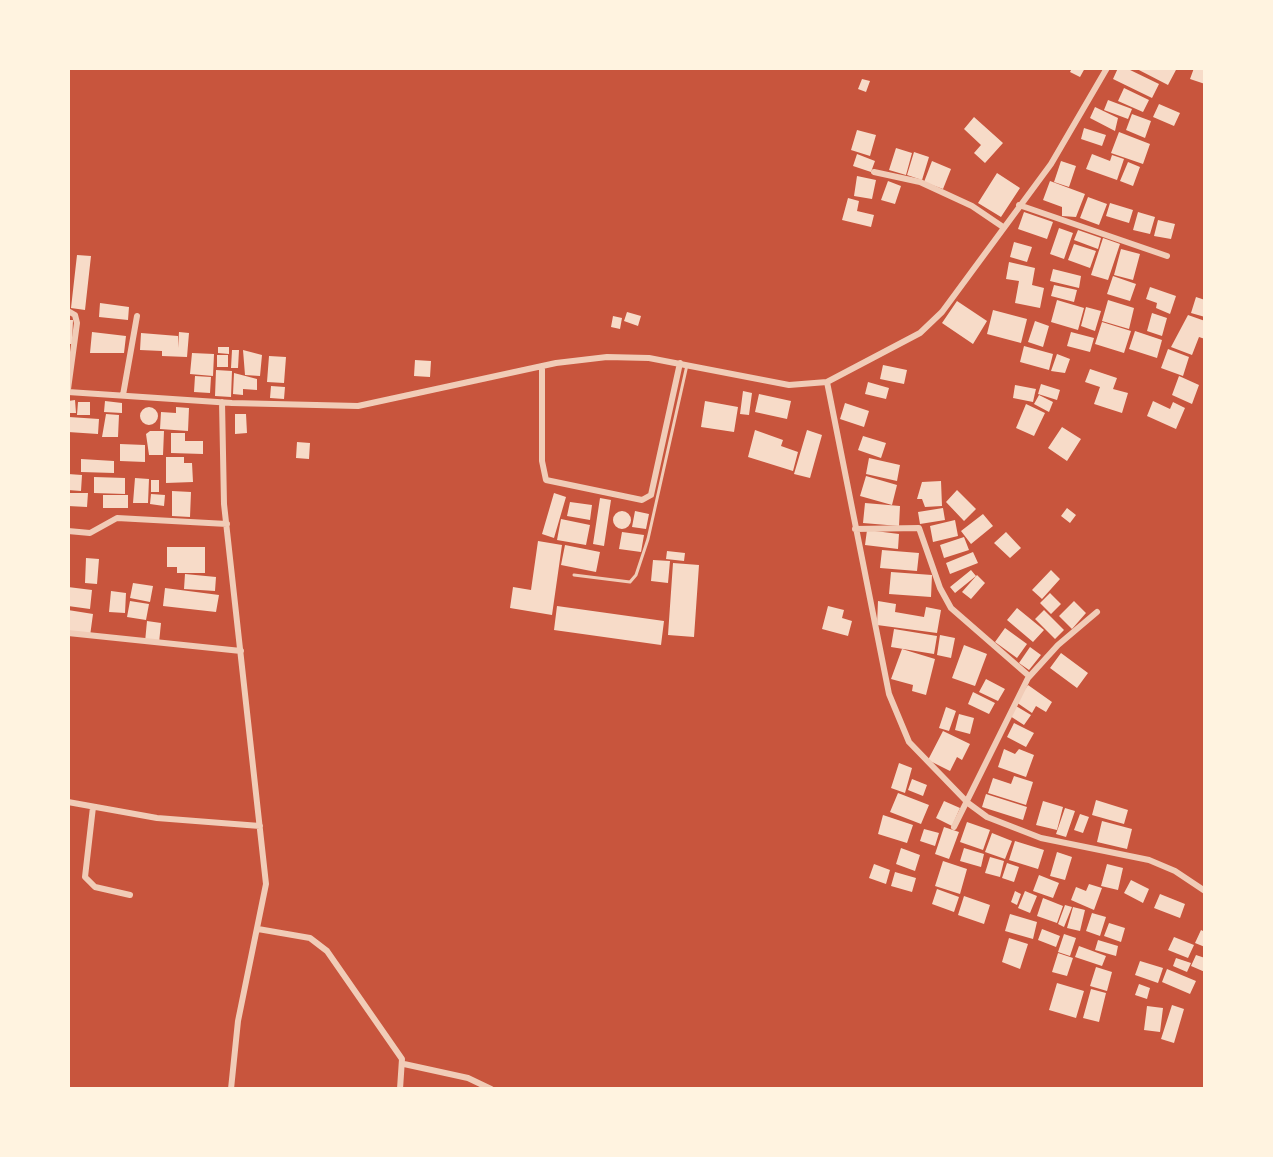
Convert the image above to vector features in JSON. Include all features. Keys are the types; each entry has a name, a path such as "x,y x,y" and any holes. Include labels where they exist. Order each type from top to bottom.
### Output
{"street":[{"path":"68,311 75,315 77,323 68,390 222,402 358,406 542,367 607,357 649,358 789,385 827,382 920,333 942,312 1051,164 1107,68"},
{"path":"874,172 920,182 972,206 1003,227"},
{"path":"1019,205 1167,256"},
{"path":"123,395 137,316"},
{"path":"542,367 542,461 546,480 561,486 642,500 651,495 684,364"},
{"path":"827,382 889,694 900,726 923,759 987,817 1041,838 1149,860 1175,871 1205,891"},
{"path":"222,402 227,524 266,884 238,1021 231,1089"},
{"path":"68,531 90,533 117,518 227,524"},
{"path":"855,529 919,528 940,588 951,608 1029,676"},
{"path":"954,827 968,803 1009,708 1029,676 1058,645 1097,612"},
{"path":"68,633 241,651"},
{"path":"68,802 157,818 260,826"},
{"path":"93,807 85,877 95,887 130,895"},
{"path":"258,929 299,934 319,942 356,988 404,1064 400,1089"},
{"path":"404,1064 468,1078 491,1089"}],"lane":[{"path":"574,575 630,582 636,575 648,539 684,364"}],"building":[{"path":"1072,68 1085,68 1080,77 1070,72"},
{"path":"1118,68 1126,68 1159,84 1152,98 1113,79"},
{"path":"1135,68 1177,68 1168,85"},
{"path":"1194,68 1205,68 1205,84 1190,79"},
{"path":"862,79 870,81 866,92 858,89"},
{"path":"1124,88 1149,100 1143,112 1118,101"},
{"path":"1108,100 1132,109 1128,119 1104,110"},
{"path":"1159,104 1180,113 1174,126 1153,117"},
{"path":"1095,107 1118,118 1115,131 1090,118"},
{"path":"1132,114 1151,121 1145,138 1126,130"},
{"path":"974,117 1003,143 985,163 974,153 981,145 964,129"},
{"path":"1084,128 1106,135 1102,146 1081,139"},
{"path":"857,130 876,135 870,156 851,150"},
{"path":"1119,132 1150,144 1143,164 1111,153"},
{"path":"896,148 912,153 906,175 889,170"},
{"path":"914,152 929,157 922,180 907,175"},
{"path":"857,154 875,161 871,172 853,166"},
{"path":"1092,154 1110,161 1112,155 1124,159 1117,180 1086,169"},
{"path":"932,161 951,169 943,189 924,182"},
{"path":"1061,161 1076,166 1069,187 1054,182"},
{"path":"1128,162 1140,167 1133,186 1120,181"},
{"path":"997,173 1020,188 1001,217 978,203"},
{"path":"857,176 876,180 872,199 854,196"},
{"path":"888,181 901,186 895,204 881,200"},
{"path":"1050,181 1085,194 1076,217 1062,216 1062,207 1043,200"},
{"path":"1088,197 1107,204 1099,225 1080,218"},
{"path":"848,198 859,201 857,211 874,215 871,227 842,220"},
{"path":"1110,203 1133,210 1129,223 1106,216"},
{"path":"1024,212 1053,222 1047,239 1018,229"},
{"path":"1138,212 1155,217 1150,234 1133,230"},
{"path":"1158,220 1175,224 1171,239 1154,236"},
{"path":"1059,228 1073,233 1064,259 1050,254"},
{"path":"1078,230 1101,238 1098,249 1074,240"},
{"path":"1103,238 1120,244 1108,280 1091,275"},
{"path":"1014,242 1032,247 1027,262 1010,257"},
{"path":"1074,244 1096,251 1090,268 1068,260"},
{"path":"1121,249 1140,254 1133,280 1114,275"},
{"path":"77,255 91,256 85,310 71,308"},
{"path":"1009,262 1035,268 1032,285 1044,288 1040,308 1015,303 1019,281 1006,279"},
{"path":"1053,269 1081,276 1079,288 1050,281"},
{"path":"1113,276 1136,284 1130,301 1107,294"},
{"path":"1054,285 1077,290 1074,302 1051,296"},
{"path":"1150,287 1176,296 1170,314 1156,308 1157,303 1146,299"},
{"path":"1196,297 1205,300 1205,317 1191,313"},
{"path":"1057,300 1084,308 1078,330 1051,322"},
{"path":"1108,300 1134,308 1129,329 1102,321"},
{"path":"957,301 987,321 973,344 942,323"},
{"path":"100,303 129,307 128,320 99,317"},
{"path":"1086,307 1101,311 1095,331 1081,326"},
{"path":"993,310 1027,319 1021,343 987,334"},
{"path":"627,312 641,316 638,326 624,321"},
{"path":"1152,313 1167,318 1162,336 1147,331"},
{"path":"1188,315 1205,321 1205,339 1199,337 1192,355 1171,347"},
{"path":"613,316 622,318 620,329 611,327"},
{"path":"68,320 73,320 72,344 68,344"},
{"path":"1035,321 1049,326 1043,347 1028,342"},
{"path":"1102,322 1131,331 1124,353 1095,344"},
{"path":"1135,331 1162,340 1157,358 1129,349"},
{"path":"92,332 126,336 124,353 90,353"},
{"path":"179,332 189,333 187,357 162,356 162,351 140,350 141,333 178,336 178,348"},
{"path":"1071,332 1094,338 1090,352 1067,346"},
{"path":"1024,346 1053,354 1049,370 1020,362"},
{"path":"218,347 229,347 229,354 218,353"},
{"path":"1168,349 1189,357 1183,376 1161,368"},
{"path":"232,350 239,350 238,368 231,368"},
{"path":"243,350 262,355 260,376 245,375"},
{"path":"192,353 214,354 213,376 190,374"},
{"path":"1057,354 1070,359 1065,373 1051,371"},
{"path":"217,355 228,355 228,367 217,367"},
{"path":"269,356 286,357 284,383 267,382"},
{"path":"415,360 431,361 430,377 414,376"},
{"path":"883,365 907,370 904,384 880,379"},
{"path":"1090,369 1117,378 1113,389 1128,393 1122,413 1094,404 1100,387 1085,382"},
{"path":"216,370 232,371 231,397 215,396"},
{"path":"234,373 257,379 257,390 243,389 243,395 233,394"},
{"path":"195,376 211,377 210,393 194,392"},
{"path":"1179,376 1199,385 1192,404 1172,395"},
{"path":"868,382 889,388 886,399 865,394"},
{"path":"1041,384 1060,390 1057,400 1038,394"},
{"path":"1015,385 1036,389 1033,402 1013,398"},
{"path":"271,386 285,387 284,399 270,398"},
{"path":"743,391 752,393 749,415 740,414"},
{"path":"759,394 791,401 787,419 755,412"},
{"path":"1039,395 1053,402 1049,412 1034,404"},
{"path":"75,400 76,413 68,413 68,401"},
{"path":"105,401 122,403 122,413 104,412"},
{"path":"705,401 738,407 734,432 701,427"},
{"path":"1153,401 1170,409 1173,402 1185,408 1176,429 1147,416"},
{"path":"78,402 90,402 90,415 77,415"},
{"path":"845,403 869,411 864,427 840,419"},
{"path":"1026,404 1045,413 1034,436 1016,428"},
{"path":"149,407 158,416 149,425 140,416"},
{"path":"176,407 189,408 188,431 160,429 161,412 176,413"},
{"path":"106,414 119,415 118,437 102,437"},
{"path":"235,414 246,414 247,433 235,434"},
{"path":"69,417 99,419 98,434 68,432"},
{"path":"1062,427 1081,439 1067,461 1048,448"},
{"path":"755,430 783,440 781,446 798,452 793,471 748,457"},
{"path":"807,430 822,435 810,478 794,474"},
{"path":"164,431 163,455 149,455 146,434"},
{"path":"171,433 185,433 185,441 203,441 203,454 171,453"},
{"path":"863,436 886,443 881,458 858,450"},
{"path":"297,442 310,443 309,459 296,458"},
{"path":"120,444 145,445 145,462 120,461"},
{"path":"166,457 184,457 184,463 192,463 193,482 166,483"},
{"path":"869,458 900,465 897,481 866,474"},
{"path":"81,459 114,461 114,473 81,472"},
{"path":"68,474 82,475 81,491 68,490"},
{"path":"866,476 897,485 892,505 860,496"},
{"path":"94,477 125,478 125,494 94,493"},
{"path":"135,478 149,479 148,503 133,503"},
{"path":"151,480 159,480 159,492 151,492"},
{"path":"941,481 942,506 925,507 922,499 917,499 922,482"},
{"path":"957,490 976,509 964,521 946,502"},
{"path":"172,491 191,492 190,517 172,516"},
{"path":"68,493 88,493 87,507 68,506"},
{"path":"554,493 566,497 554,538 542,534"},
{"path":"151,494 165,495 164,506 150,504"},
{"path":"103,495 128,495 128,508 103,508"},
{"path":"600,498 611,500 604,546 593,544"},
{"path":"570,502 592,505 590,520 567,516"},
{"path":"865,503 900,506 899,526 863,523"},
{"path":"943,508 945,520 920,524 918,512"},
{"path":"1067,508 1076,515 1070,523 1061,516"},
{"path":"622,511 631,520 622,529 613,520"},
{"path":"635,511 649,514 646,529 632,527"},
{"path":"983,514 993,526 971,544 961,531"},
{"path":"561,519 590,525 586,545 557,540"},
{"path":"955,520 958,536 933,542 930,526"},
{"path":"867,530 899,534 898,549 865,545"},
{"path":"622,532 644,535 641,552 619,549"},
{"path":"1006,532 1021,548 1010,558 994,543"},
{"path":"964,537 969,550 944,558 940,545"},
{"path":"538,541 562,545 552,615 510,608 513,587 531,590"},
{"path":"565,545 600,552 596,572 561,565"},
{"path":"167,547 205,547 205,573 177,573 177,567 167,567"},
{"path":"882,550 919,553 917,571 880,568"},
{"path":"667,551 685,553 684,561 666,559"},
{"path":"973,552 978,563 950,574 946,563"},
{"path":"86,558 99,559 97,584 85,583"},
{"path":"653,560 670,561 668,583 651,581"},
{"path":"673,563 699,565 694,637 668,635"},
{"path":"971,570 976,576 955,593 950,587"},
{"path":"1051,570 1060,579 1042,599 1032,590"},
{"path":"891,572 932,575 931,597 889,594"},
{"path":"185,574 216,577 215,591 184,589"},
{"path":"977,575 985,583 971,599 962,592"},
{"path":"133,583 153,586 150,602 130,598"},
{"path":"68,587 92,590 90,609 68,606"},
{"path":"165,588 219,595 216,612 163,606"},
{"path":"111,591 126,593 125,613 109,612"},
{"path":"1050,593 1061,604 1051,614 1040,603"},
{"path":"130,601 149,604 146,620 127,617"},
{"path":"878,601 896,604 895,612 924,617 926,607 941,610 937,633 877,625"},
{"path":"1074,601 1086,613 1072,629 1059,616"},
{"path":"557,606 664,621 661,645 554,630"},
{"path":"828,606 844,610 842,618 852,621 848,636 822,629"},
{"path":"1017,608 1044,630 1033,642 1007,620"},
{"path":"68,610 93,614 90,636 68,633"},
{"path":"1044,610 1064,630 1055,639 1035,619"},
{"path":"147,621 161,623 159,643 145,642"},
{"path":"1005,628 1027,644 1017,658 995,642"},
{"path":"894,629 937,636 934,654 891,647"},
{"path":"940,635 955,638 951,658 937,655"},
{"path":"964,645 987,654 975,686 952,678"},
{"path":"1030,647 1041,655 1029,670 1019,663"},
{"path":"902,649 935,659 926,695 912,691 913,685 891,679"},
{"path":"1061,653 1088,673 1077,688 1050,668"},
{"path":"986,679 1005,689 998,701 979,692"},
{"path":"1028,685 1052,702 1046,712 1036,706 1032,713 1016,702"},
{"path":"973,692 995,703 989,714 968,704"},
{"path":"1016,706 1031,715 1024,725 1010,716"},
{"path":"946,707 956,711 949,731 939,728"},
{"path":"959,714 974,718 970,734 955,730"},
{"path":"1014,723 1034,733 1026,747 1007,737"},
{"path":"943,731 970,744 962,760 957,757 950,771 928,760"},
{"path":"1004,749 1015,754 1019,749 1034,755 1026,777 998,767"},
{"path":"899,763 912,768 905,793 891,788"},
{"path":"1014,776 1033,782 1026,805 988,793 993,778 1011,784"},
{"path":"912,779 927,785 923,796 908,790"},
{"path":"898,793 929,805 921,824 890,812"},
{"path":"986,794 1027,807 1023,820 982,807"},
{"path":"1096,800 1128,810 1124,824 1092,815"},
{"path":"944,801 960,808 952,826 936,818"},
{"path":"1043,801 1063,807 1057,830 1036,825"},
{"path":"1065,808 1075,811 1066,837 1056,834"},
{"path":"1080,814 1089,817 1083,833 1074,830"},
{"path":"883,815 913,825 907,843 878,834"},
{"path":"1102,821 1132,829 1127,849 1097,842"},
{"path":"967,822 990,830 983,850 960,842"},
{"path":"944,827 959,832 949,859 935,854"},
{"path":"924,829 939,833 935,846 920,841"},
{"path":"992,833 1012,841 1005,859 985,852"},
{"path":"1015,841 1044,850 1038,869 1009,860"},
{"path":"901,848 920,855 915,871 896,864"},
{"path":"964,848 984,854 981,867 960,861"},
{"path":"1057,852 1072,857 1065,880 1050,876"},
{"path":"990,857 1004,861 1000,877 985,873"},
{"path":"943,861 967,869 960,894 935,886"},
{"path":"1007,863 1019,867 1014,882 1002,878"},
{"path":"874,864 890,870 886,884 869,878"},
{"path":"1107,864 1123,868 1118,890 1101,886"},
{"path":"895,872 916,878 912,892 891,886"},
{"path":"1039,875 1059,883 1053,898 1033,891"},
{"path":"1131,880 1149,889 1143,903 1124,893"},
{"path":"1089,884 1102,888 1094,910 1071,900 1076,887 1086,891"},
{"path":"937,889 959,897 954,912 932,904"},
{"path":"1015,891 1021,894 1017,905 1011,902"},
{"path":"1025,891 1037,896 1030,913 1018,908"},
{"path":"1160,894 1185,904 1180,918 1154,908"},
{"path":"964,896 990,905 984,924 958,915"},
{"path":"1043,898 1063,906 1057,923 1037,916"},
{"path":"1065,905 1072,907 1064,927 1058,924"},
{"path":"1073,907 1085,910 1080,931 1067,928"},
{"path":"1092,913 1106,917 1100,936 1086,931"},
{"path":"1010,914 1037,922 1033,939 1005,931"},
{"path":"1109,923 1125,928 1121,942 1104,936"},
{"path":"1042,929 1060,936 1056,947 1038,940"},
{"path":"1201,930 1205,932 1205,947 1195,943"},
{"path":"1064,934 1076,938 1070,956 1058,952"},
{"path":"1174,937 1194,945 1188,958 1168,950"},
{"path":"1009,938 1028,944 1020,969 1002,962"},
{"path":"1098,940 1118,946 1116,956 1095,950"},
{"path":"1079,946 1106,956 1102,966 1075,957"},
{"path":"1058,953 1073,958 1067,976 1052,972"},
{"path":"1196,955 1205,958 1205,972 1191,966"},
{"path":"1176,958 1191,963 1187,972 1173,966"},
{"path":"1140,961 1163,968 1158,983 1135,975"},
{"path":"1096,967 1112,972 1107,991 1090,986"},
{"path":"1167,969 1196,981 1190,994 1162,982"},
{"path":"1057,983 1084,991 1076,1018 1049,1010"},
{"path":"1139,984 1150,988 1147,999 1135,995"},
{"path":"1091,989 1106,993 1099,1022 1083,1018"},
{"path":"1172,1005 1184,1009 1174,1043 1161,1039"},
{"path":"1147,1006 1163,1008 1160,1032 1144,1030"}]}
